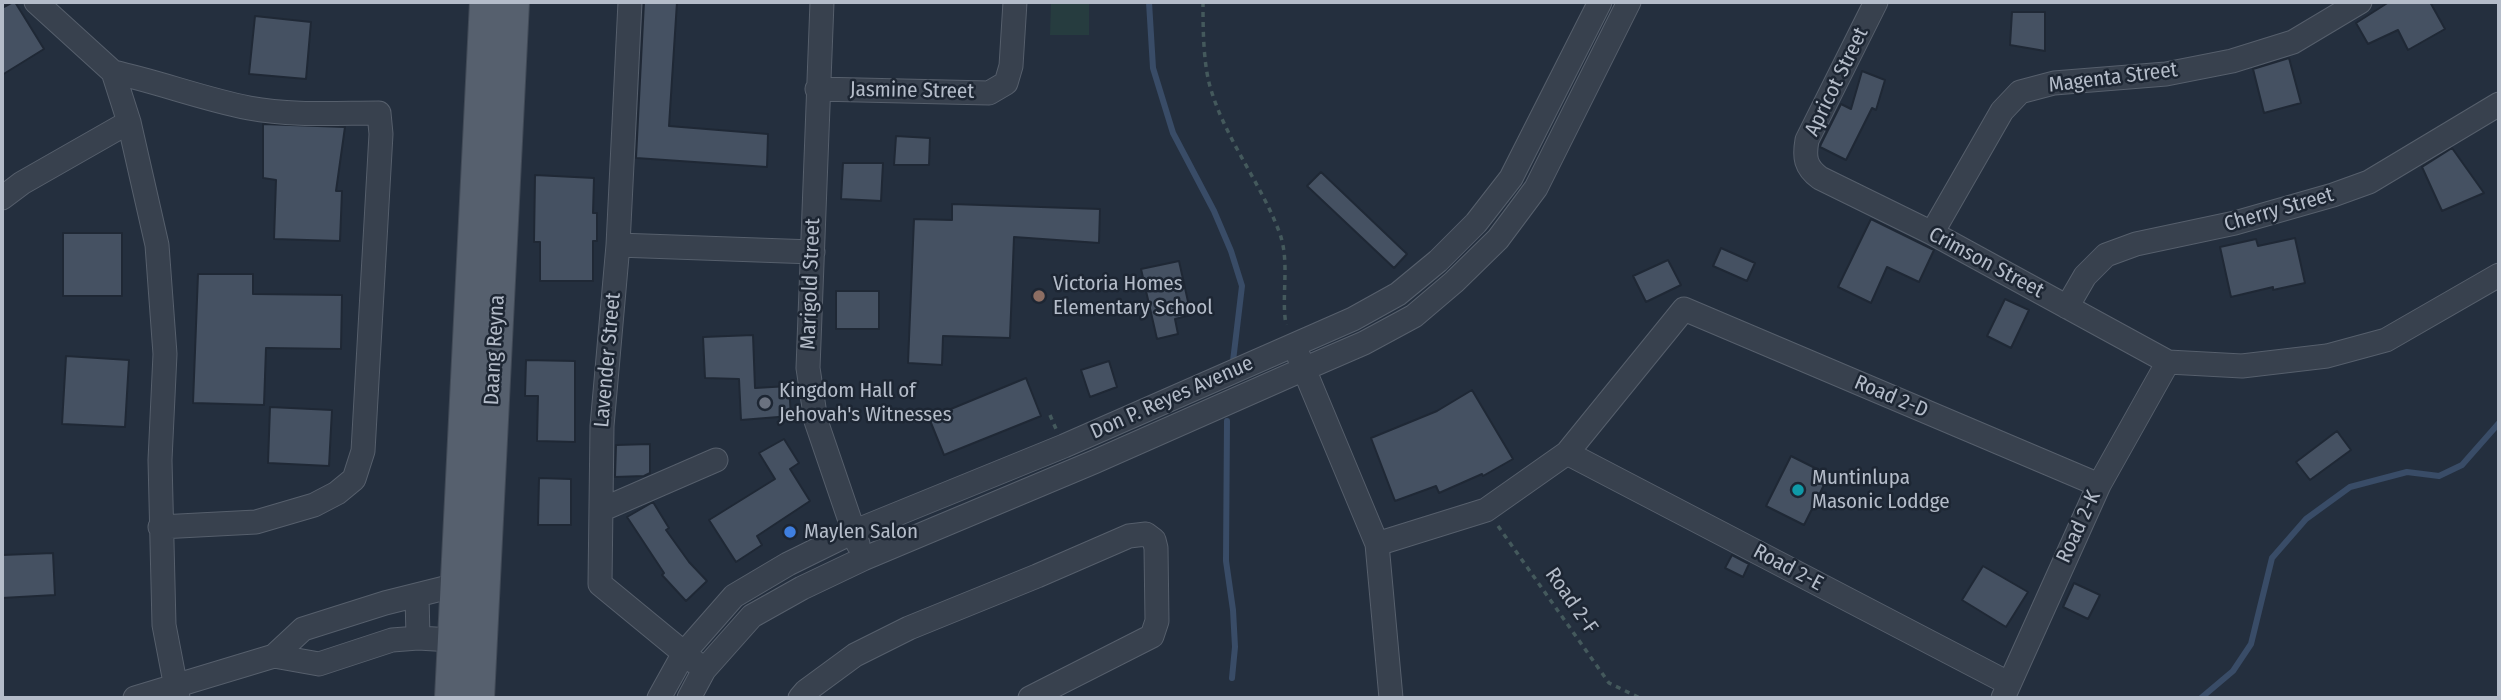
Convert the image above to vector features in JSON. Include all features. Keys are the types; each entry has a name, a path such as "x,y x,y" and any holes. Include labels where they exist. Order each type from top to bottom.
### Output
{"main road":[{"name":"Daang Reyna","path":"470,582 485,2"},
{"name":"Daang Reyna","path":"450,698 467,641 514,2"},
{"name":"Daang Reyna","path":"467,641 478,698"}],"street":[{"path":"36,2 113,72 252,108 293,113 379,113 381,134 363,451 354,479 337,494 314,505 256,522 160,527"},
{"name":"Lavender Street","path":"631,2 618,245 602,426 600,584 705,670"},
{"name":"Marigold Street","path":"822,2 808,368 816,421 863,559"},
{"name":"Jasmine Street","path":"817,89 989,93 1006,83 1011,66 1015,2"},
{"name":"Don P. Reyes Avenue","path":"659,698 684,653 734,596 788,564 853,532 1064,446 1353,319 1398,293 1438,261 1476,223 1511,178 1600,2"},
{"name":"Don P. Reyes Avenue","path":"689,698 705,670 752,616 802,588 863,559 1094,462 1364,343 1414,316 1498,239 1536,188 1629,2"},
{"name":"Apricot Street","path":"1806,164 1807,140 1876,2"},
{"name":"Magenta Street","path":"1932,233 2002,111 2020,92 2054,83 2166,74 2232,61 2292,42 2360,2"},
{"path":"113,72 129,122 157,245 163,302 165,354 160,527 164,625 178,691"},
{"name":"Cherry Street","path":"2067,307 2085,276 2106,255 2136,244 2235,223 2369,182 2499,104"},
{"path":"2,198 22,183 129,122"},
{"name":"Crimson Street","path":"1806,164 1811,172 1820,178 1932,233 2168,362"},
{"path":"618,245 813,252"},
{"path":"2168,362 2242,366 2327,356 2386,340 2499,275"},
{"name":"Road 2-D","path":"1567,453 1684,309 2099,485"},
{"path":"1293,344 1377,544 1391,698"},
{"name":"Road 2-K","path":"2006,691 2099,485 2168,362"},
{"path":"1377,544 1486,510 1567,453"},
{"name":"Road 2-E","path":"1567,453 2006,691"},
{"path":"601,510 716,460"},
{"path":"800,698 855,655 909,628 1129,536 1146,534 1154,540 1156,548 1157,621 1152,636 1030,698"},
{"path":"135,698 178,691 274,656 303,629 470,582"},
{"path":"417,595 418,638"},
{"path":"347,615 355,652"},
{"path":"274,656 319,664 392,640 418,638 467,641"}],"path":[{"path":"1203,2 1203,29 1210,90 1261,192 1284,247 1284,311 1293,344"},
{"name":"Road 2-F","path":"1486,510 1609,683 1640,698"}],"green space":[{"path":"1051,2 1089,2 1089,35 1050,35"}],"building":[{"path":"13,2 44,49 2,75 2,8"},
{"path":"644,2 677,2 669,126 768,134 767,167 636,158"},
{"path":"2389,2 2430,2 2445,29 2408,50 2398,30 2368,44 2356,23"},
{"path":"2012,12 2045,12 2045,51 2010,45"},
{"path":"255,16 311,22 306,79 249,74"},
{"path":"2289,58 2301,103 2264,113 2253,69"},
{"path":"1862,71 1885,80 1876,110 1872,108 1846,160 1820,147 1841,104 1851,109"},
{"path":"263,124 345,127 336,191 342,191 340,241 274,239 276,180 263,178"},
{"path":"896,136 930,138 929,165 894,165"},
{"path":"2452,148 2484,193 2442,211 2422,167"},
{"path":"843,163 883,163 881,201 841,199"},
{"path":"1321,172 1407,254 1394,268 1307,186"},
{"path":"535,175 594,178 593,213 597,213 597,241 593,241 593,281 540,281 540,242 534,242"},
{"path":"952,204 1100,209 1099,243 1014,237 1010,338 943,336 942,365 908,363 914,219 952,220"},
{"path":"1871,219 1934,250 1919,282 1887,267 1871,303 1838,287"},
{"path":"63,233 122,233 122,296 63,296"},
{"path":"2295,238 2305,283 2231,297 2220,247 2256,239 2258,246"},
{"path":"1721,248 1755,263 1747,281 1713,266"},
{"path":"1668,260 1681,285 1646,302 1633,276"},
{"path":"1179,261 1191,315 1175,319 1178,334 1157,339 1141,269"},
{"path":"198,274 253,274 253,294 342,295 341,349 266,348 264,405 193,403"},
{"path":"836,291 879,291 879,329 836,329"},
{"path":"2005,299 2029,310 2011,348 1987,336"},
{"path":"753,335 755,388 789,386 791,416 741,420 739,379 705,378 703,337"},
{"path":"66,356 129,360 125,427 62,424"},
{"path":"526,360 575,361 575,442 537,441 538,396 525,396"},
{"path":"1109,361 1117,387 1090,397 1081,370"},
{"path":"1026,378 1041,416 944,455 929,418"},
{"path":"1472,390 1513,459 1483,476 1482,474 1439,493 1436,486 1395,501 1371,438 1437,411"},
{"path":"270,407 332,410 329,466 268,463"},
{"path":"2337,431 2351,450 2310,480 2296,462"},
{"path":"784,439 799,463 790,469 810,501 757,536 762,545 736,562 709,520 775,479 759,453"},
{"path":"650,444 650,473 644,476 615,477 616,445"},
{"name":"Muntinlupa Masonic Loddge","path":"1791,456 1829,475 1804,525 1766,506"},
{"path":"539,478 571,479 571,525 538,525"},
{"path":"653,502 669,528 666,530 689,562 707,581 686,601 662,575 664,573 627,517"},
{"path":"53,553 55,595 2,598 2,555"},
{"path":"1732,555 1749,564 1743,577 1725,568"},
{"path":"1983,566 2028,592 2006,627 1962,600"},
{"path":"2074,583 2100,595 2088,619 2063,607"}],"waterway":[{"path":"1149,2 1153,68 1173,133 1214,211 1242,286 1233,361"},
{"path":"1227,421 1226,561 1235,647 1232,678"},
{"path":"2201,698 2233,671 2251,644 2272,558 2306,519 2350,487 2407,472 2439,476 2462,465 2499,423"}],"place":[{"name":"Victoria Homes Elementary School","path":"1039,296"},
{"name":"Kingdom Hall of Jehovah's Witnesses","path":"765,403"},
{"name":"Muntinlupa Masonic Loddge","path":"1798,490"},
{"name":"Maylen Salon","path":"790,532"}]}
